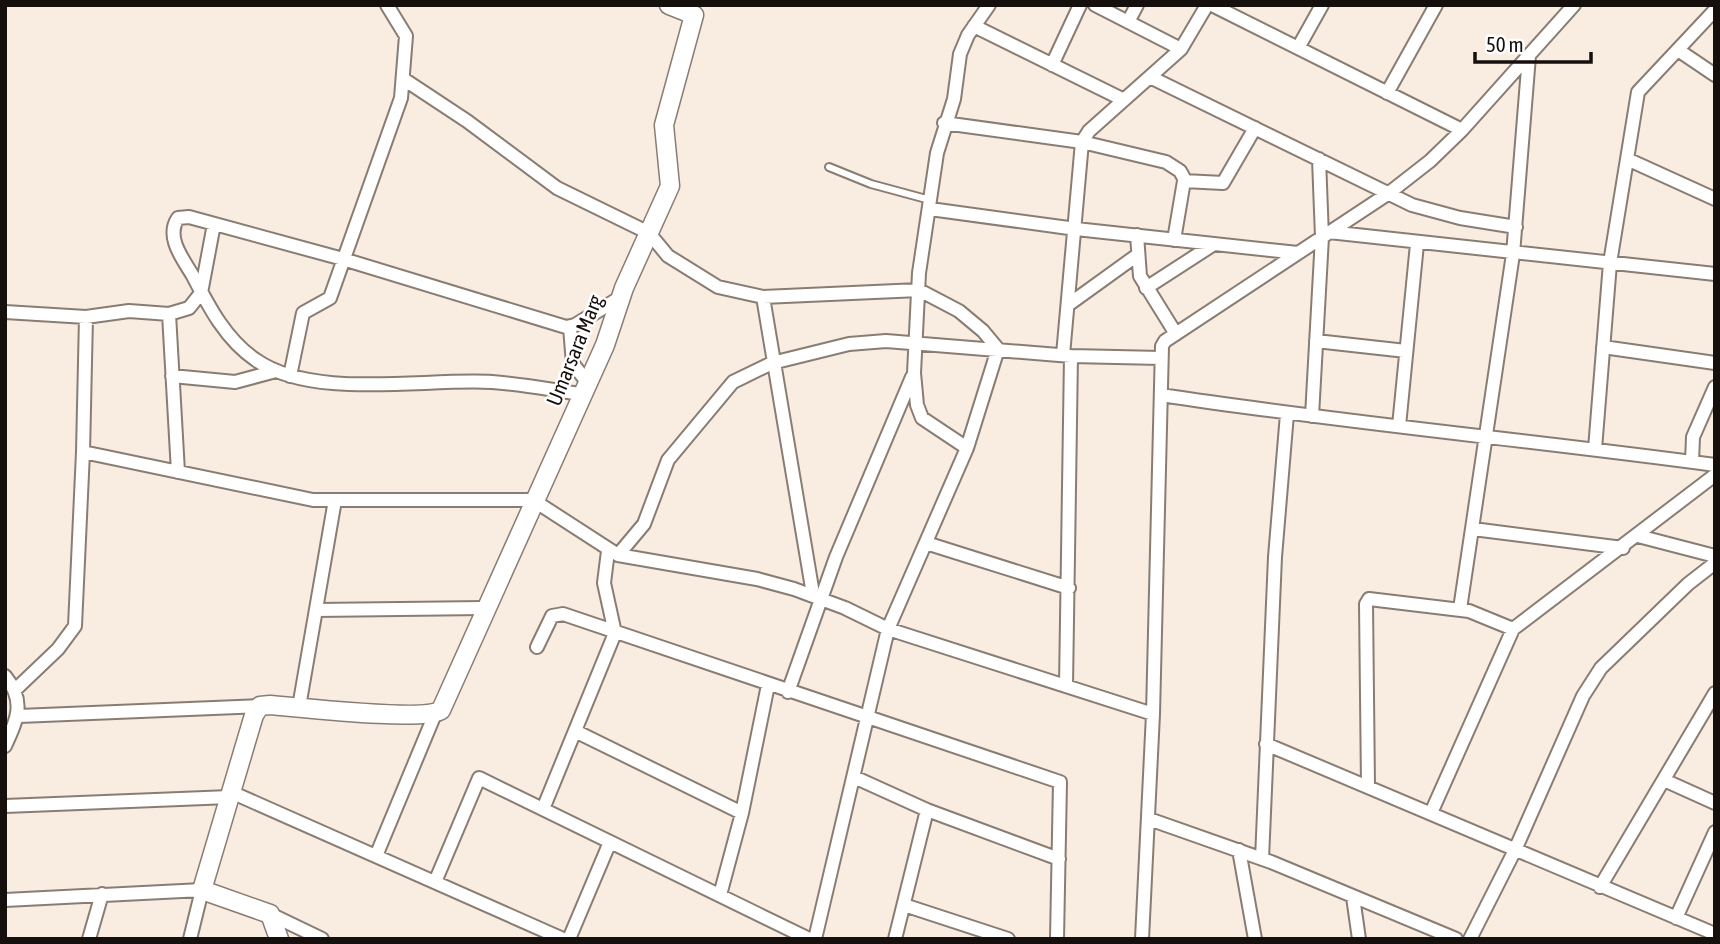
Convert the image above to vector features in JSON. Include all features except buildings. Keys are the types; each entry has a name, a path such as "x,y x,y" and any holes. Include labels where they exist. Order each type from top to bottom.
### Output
{"street":[{"path":"290,376 303,313 330,298 391,131 405,80 406,36 387,5"},
{"name":"Umarsara Marg","path":"435,714 441,710 484,608 610,334 621,298 672,181 664,125 695,10 669,5"},
{"path":"967,448 922,418 917,405 914,373 919,290 944,123 954,99 960,54 974,26 989,5"},
{"path":"1052,65 1080,5"},
{"path":"1095,5 1181,49"},
{"path":"1128,22 1137,5"},
{"path":"1066,686 1069,588 1068,305 1082,142 1088,131 1181,49 1207,5"},
{"path":"1212,5 1462,130"},
{"path":"1298,48 1322,5"},
{"path":"1387,93 1436,5"},
{"path":"1142,939 1153,714 1161,358 1165,341 1389,193 1462,130 1573,6"},
{"path":"1595,449 1609,263 1638,92 1715,10"},
{"path":"974,26 1124,100"},
{"path":"1678,50 1715,75"},
{"path":"1460,610 1489,435 1513,254 1530,56"},
{"path":"1150,77 1389,193 1433,211 1516,227"},
{"path":"405,80 467,121 557,188 649,233 668,256 718,288 763,297 919,290 959,311 983,331 998,349"},
{"path":"944,123 1082,142 1166,162 1180,171 1185,180 1174,240"},
{"path":"1185,180 1223,183 1255,128"},
{"path":"1312,416 1326,235 1319,159"},
{"path":"1627,159 1715,199"},
{"path":"931,205 1076,229 1298,253"},
{"path":"585,388 493,382 327,383 276,371 256,361 232,339 201,293 174,241 172,230 178,218 183,217 214,224 343,259 570,327 621,298"},
{"path":"5,312 86,317 129,311 169,314 190,308 201,293 214,224"},
{"path":"1326,235 1715,274"},
{"path":"1137,236 1136,256 1146,288 1176,334"},
{"path":"1146,288 1214,244"},
{"path":"1399,426 1418,244"},
{"path":"1068,305 1136,256"},
{"path":"763,297 772,363 815,597"},
{"path":"169,314 178,472"},
{"path":"15,690 58,649 75,626 86,317"},
{"path":"570,327 573,364 585,388"},
{"path":"543,809 577,732 615,633 605,592 604,568 613,553 644,524 668,460 733,383 751,371 772,363 849,344 886,341 1067,356 1161,358"},
{"path":"1316,341 1406,351"},
{"path":"1603,347 1715,363"},
{"path":"815,939 888,629 967,448 998,349"},
{"path":"172,376 243,382 276,371"},
{"path":"789,692 815,597 914,373"},
{"path":"1692,462 1693,437 1715,387"},
{"path":"1161,395 1287,414 1489,435 1715,465"},
{"path":"1262,859 1275,558 1287,414"},
{"path":"83,452 313,499 533,499 613,553 757,579 815,597 888,629 1153,714"},
{"path":"1431,813 1513,629 1623,548 1715,475"},
{"path":"299,707 335,500"},
{"path":"1473,529 1623,548"},
{"path":"1638,536 1715,556"},
{"path":"926,543 1069,588"},
{"path":"1469,939 1515,850 1583,696 1601,668 1688,584 1715,563"},
{"path":"1368,786 1367,602 1374,598 1482,614 1513,629"},
{"path":"316,610 484,608"},
{"path":"537,647 556,613 1060,782 1057,939"},
{"path":"5,676 15,690 19,716 5,746"},
{"path":"720,895 742,813 768,685"},
{"path":"1600,887 1715,694"},
{"path":"19,716 260,706 435,714 376,856"},
{"path":"190,939 230,794 254,715 260,706"},
{"path":"577,732 742,813"},
{"path":"1266,744 1715,934"},
{"path":"854,777 928,810 1059,859"},
{"path":"435,882 479,778 809,939"},
{"path":"1664,780 1715,803"},
{"path":"5,806 230,794 563,939"},
{"path":"895,939 928,810"},
{"path":"1149,818 1262,859 1456,939"},
{"path":"1676,918 1715,832"},
{"path":"569,939 610,842"},
{"path":"1239,850 1255,939"},
{"path":"5,900 202,890 270,914 322,939"},
{"path":"89,939 102,894"},
{"path":"1353,897 1359,939"},
{"path":"904,905 1008,939"},
{"path":"270,914 279,939"}],"lane":[{"path":"829,167 931,205"}]}
